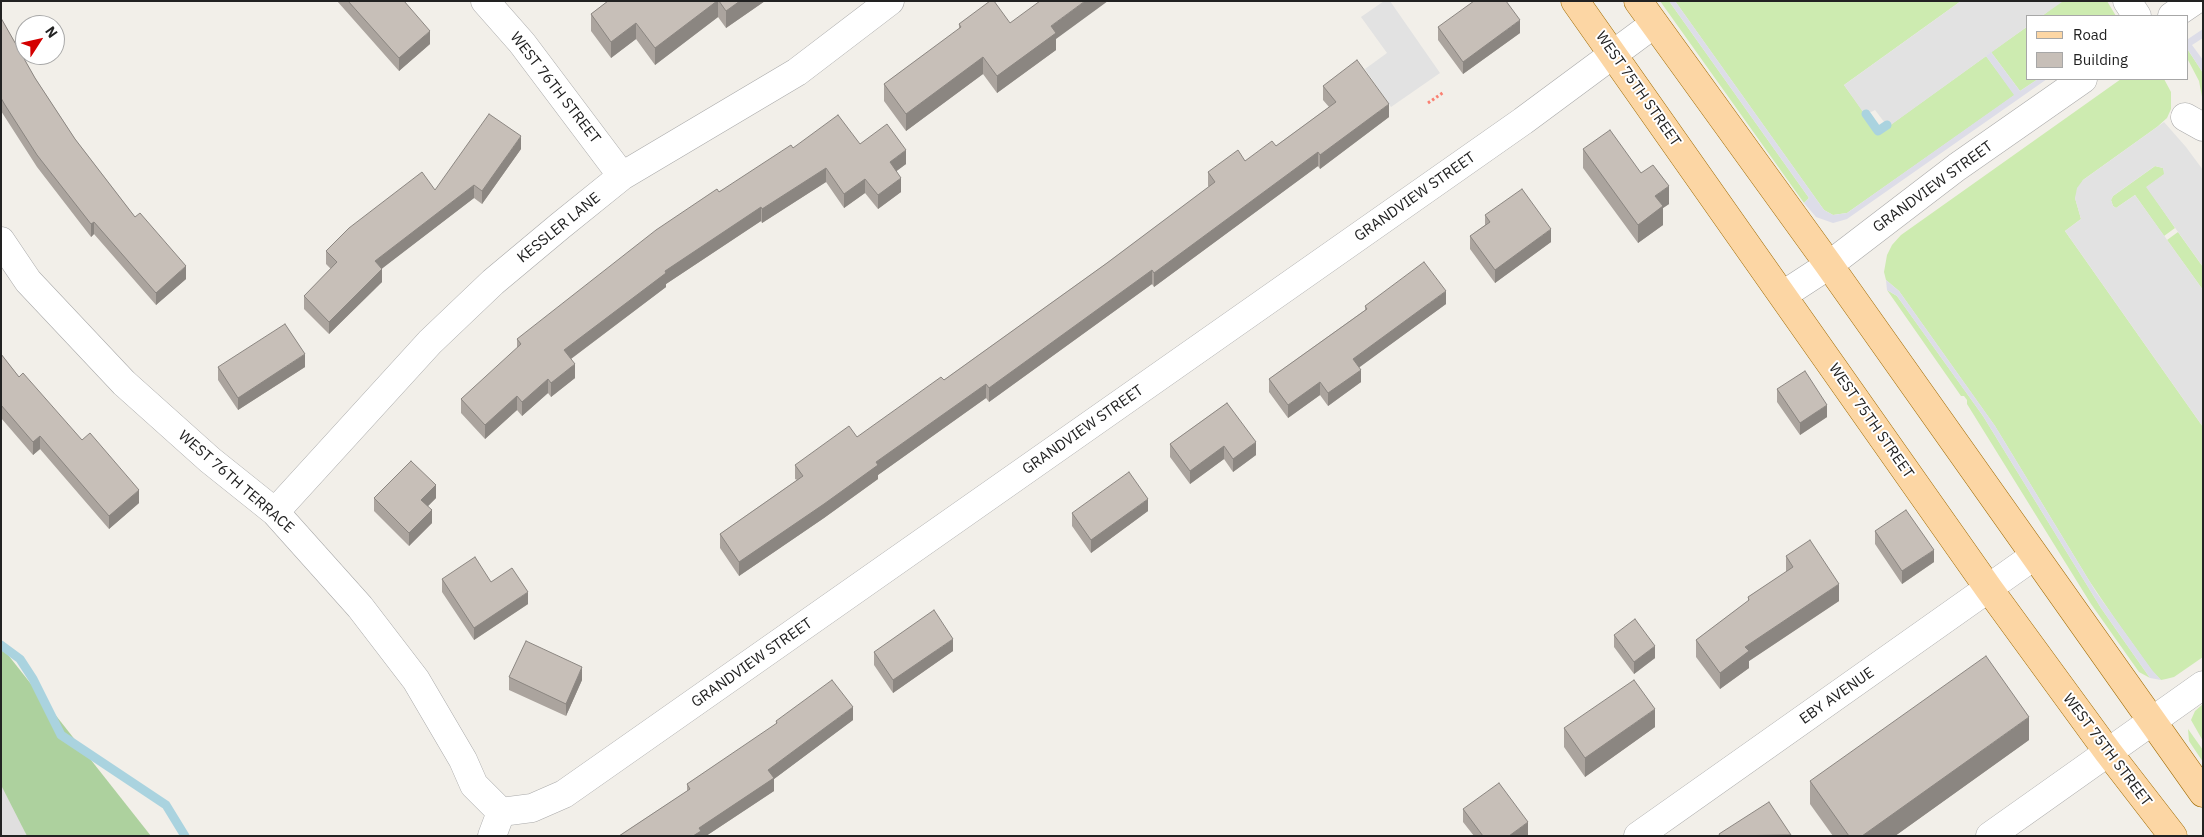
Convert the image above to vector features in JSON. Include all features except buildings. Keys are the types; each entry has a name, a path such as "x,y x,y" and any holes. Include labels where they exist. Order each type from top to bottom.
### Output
{"main road":[{"name":"WEST 75TH STREET","path":"1575,1 1784,295 1989,589 2108,752 2173,836"},
{"path":"1638,1 1829,265 2203,793"}],"street":[{"name":"WEST 76TH STREET","path":"485,1 522,43 622,176"},
{"name":"KESSLER LANE","path":"274,512 430,342 493,282 622,176 797,72 890,1"},
{"path":"2127,1 2136,15"},
{"path":"2173,15 2194,1"},
{"name":"GRANDVIEW STREET","path":"497,824 564,794 1524,121 1654,24"},
{"name":"GRANDVIEW STREET","path":"1784,295 1829,265 1957,167 2082,80"},
{"name":"WEST 76TH TERRACE","path":"1,241 28,281 124,383 210,460 274,512 360,607 411,672 463,760 474,785 497,824"},
{"name":"EBY AVENUE","path":"1638,836 2034,556"},
{"path":"1990,836 2203,685"}],"path":[{"path":"1428,103 1444,92"}],"shaded area":[{"path":"1384,1 1390,1 1440,73 1391,107 1365,69 1387,53 1361,17"},
{"path":"1669,1 1675,1 1824,210 1833,215 1847,213 2014,95 1986,56 1991,52 2020,91 2036,80 2046,80 1847,219 1833,223 1816,217 1804,203 1809,198"},
{"path":"1961,1 2062,2 2043,15 2026,15 2026,27 1888,127 1875,110 1865,115 1844,85"},
{"path":"2203,29 2203,38 2192,45 2203,60 2203,73 2189,52 2189,38"},
{"path":"2164,122 2203,170 2203,267 2146,187 2164,174 2163,168 2155,166 2113,196 2111,200 2116,208 2135,195 2203,290 2203,427 2065,231 2081,219 2075,198 2077,188 2083,180"},
{"path":"1886,280 1899,291 1995,426 2096,592 2161,680 2150,678 2101,608 1983,416 1897,296 1887,290"},
{"path":"1,751 64,836 1,836"}],"green space":[{"path":"1660,1 1669,1 1809,198 1804,203"},
{"path":"1675,1 1961,1 1844,85 1879,133 1986,56 2015,95 1847,213 1833,215 1824,210"},
{"path":"2061,1 2107,1 2115,15 2043,15"},
{"path":"2026,27 2026,80 2036,80 2020,91 1991,52"},
{"path":"2189,52 2203,73 2203,102 2199,81 2189,62"},
{"path":"2120,80 2165,80 2171,92 2171,109 2167,118 2083,180 2075,198 2081,219 2065,231 2203,427 2203,657 2174,677 2161,680 2152,671 2090,582 1995,426 1899,291 1886,280 1884,272 1887,255 1892,245 1901,235"},
{"path":"2155,166 2163,168 2165,174 2147,187 2175,228 2164,236 2135,195 2116,208 2111,200 2113,196"},
{"path":"2178,232 2203,267 2203,290 2167,240"},
{"path":"1887,290 1897,296 1983,416 2101,608 2150,678 2139,672 2091,604 1967,404 1967,400 1964,396 1961,396"},
{"path":"1,646 151,836 27,836 1,785"},
{"path":"2203,704 2203,741 2191,720 2195,711"},
{"path":"2188,729 2203,750 2203,762 2189,741"}],"waterway":[{"path":"1866,114 1878,131 1887,125"},
{"path":"1,645 20,659 33,679 61,735 166,805 185,836"}]}
